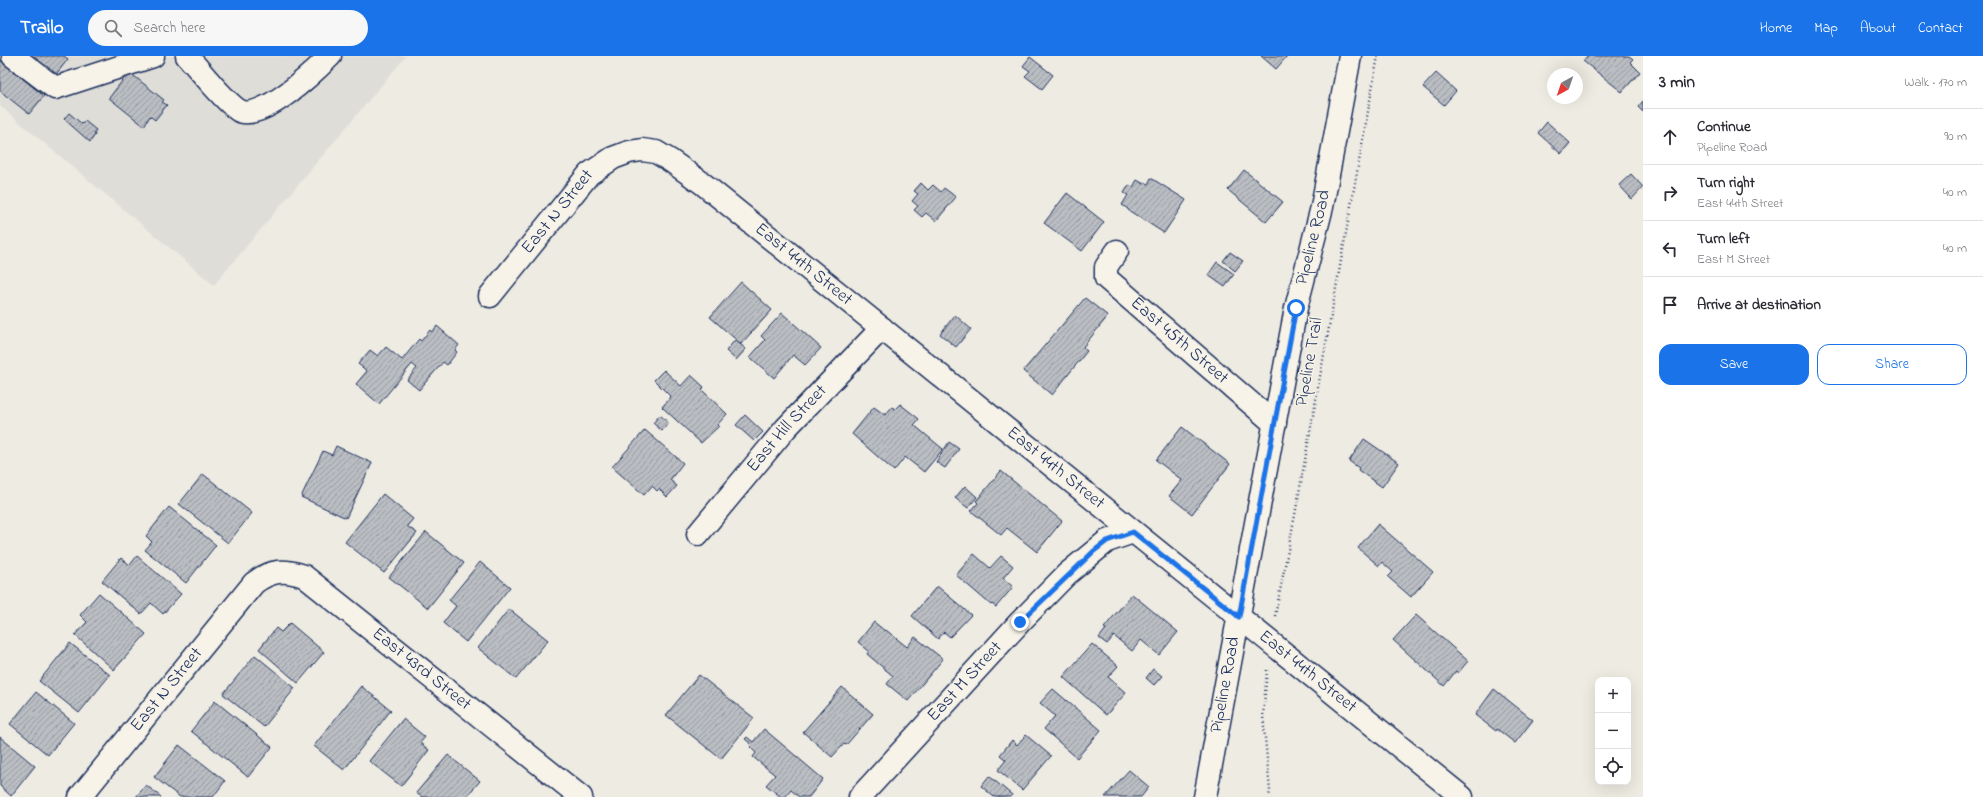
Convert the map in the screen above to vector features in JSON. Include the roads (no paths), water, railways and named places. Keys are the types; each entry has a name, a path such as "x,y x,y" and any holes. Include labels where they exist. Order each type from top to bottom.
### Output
{"street":[{"path":"13,56 55,88 153,56"},
{"path":"187,56 230,103 239,111 247,112 261,108 283,97 309,77 330,56"},
{"name":"Pipeline Road","path":"1205,797 1296,308 1322,207 1350,56"},
{"name":"East N Street","path":"490,296 589,174 613,158 642,150"},
{"name":"East 44th Street","path":"642,150 656,152 690,174 1462,797"},
{"name":"East 45th Street","path":"1117,251 1106,268 1106,278 1275,424"},
{"name":"East Hill Street","path":"698,534 786,428 882,328"},
{"name":"East M Street","path":"860,797 1020,622 1067,574 1107,541 1133,532"},
{"name":"East 43rd Street","path":"254,583 266,574 278,572 292,572 304,576 581,797"},
{"name":"East N Street","path":"80,797 254,583"}]}
